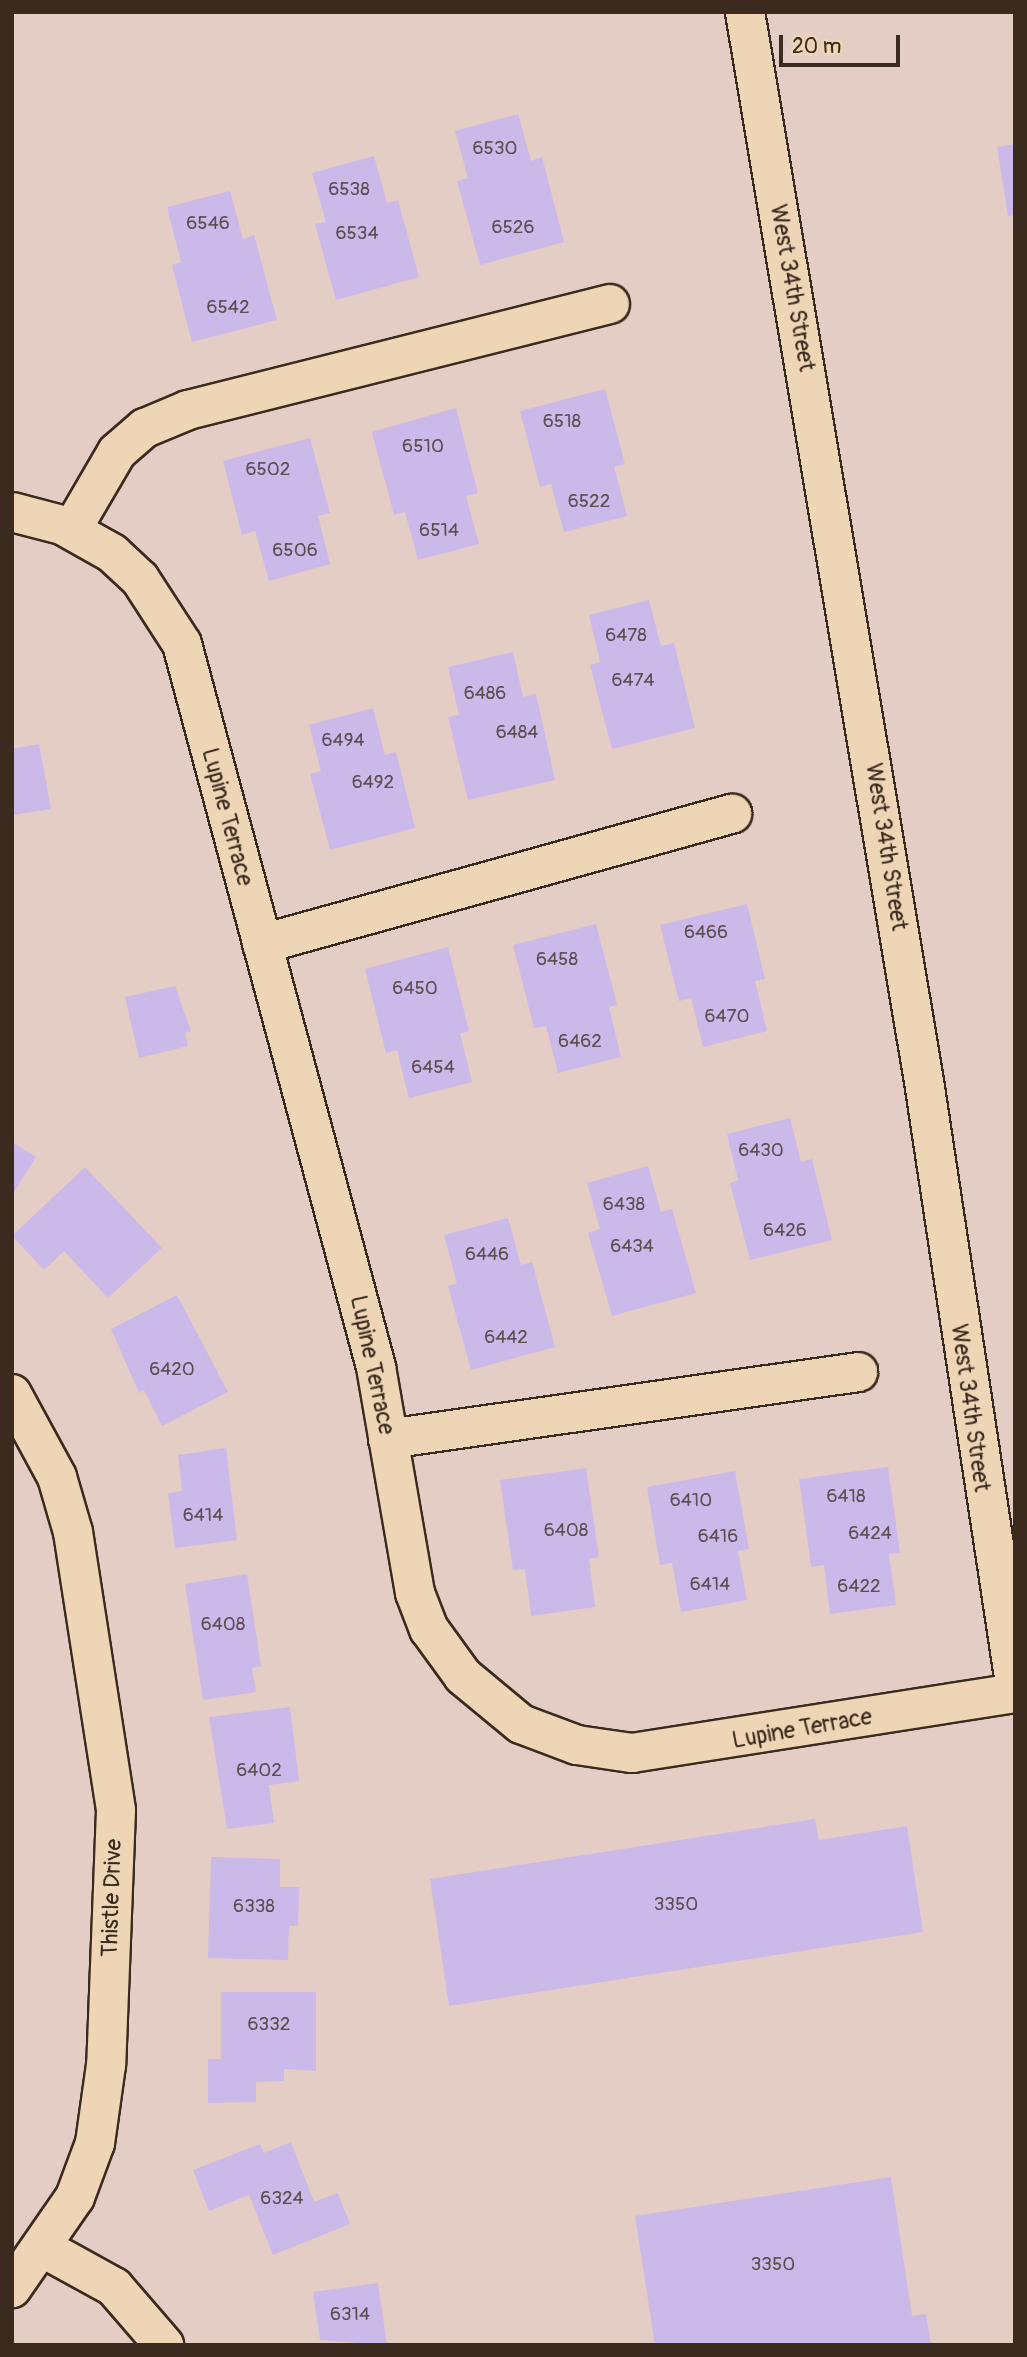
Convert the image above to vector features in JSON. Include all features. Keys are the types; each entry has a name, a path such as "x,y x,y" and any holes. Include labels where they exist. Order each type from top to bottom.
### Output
{"street":[{"name":"West 34th Street","path":"745,12 923,1075 1015,1684"},
{"path":"72,529 117,452 145,428 188,410 610,304"},
{"name":"Lupine Terrace","path":"12,512 72,529 133,572 174,626 376,1367 409,1569 429,1629 491,1702 557,1740 651,1753 1015,1693"},
{"path":"262,944 732,814"},
{"path":"388,1439 858,1372"},
{"name":"Thistle Drive","path":"12,1394 57,1478 73,1532 116,1810 102,2104 75,2197 45,2249 12,2288"},
{"path":"45,2249 114,2287 164,2345"}],"building":[{"path":"518,114 531,161 542,157 564,242 480,265 457,181 468,178 455,131"},
{"path":"1015,144 1015,215 1008,216 997,147"},
{"path":"374,156 387,203 398,200 419,277 336,300 315,224 326,222 312,173"},
{"path":"230,191 243,239 254,235 277,320 192,342 172,265 181,262 167,207"},
{"path":"605,389 625,464 614,467 627,516 564,532 551,484 540,487 520,411"},
{"path":"456,408 478,493 466,496 479,544 418,560 405,512 394,515 372,432"},
{"path":"310,438 330,513 318,516 330,564 269,581 255,531 242,535 223,461"},
{"path":"649,600 661,646 674,643 695,728 612,749 590,665 600,662 589,615"},
{"path":"513,652 523,697 536,694 555,780 468,800 448,717 459,715 448,667"},
{"path":"373,708 385,755 396,752 415,828 330,850 310,774 321,771 309,725"},
{"path":"39,744 51,809 12,815 12,749"},
{"path":"747,904 765,979 755,981 767,1031 703,1047 691,998 679,1001 660,925"},
{"path":"596,924 617,1005 609,1007 621,1057 558,1073 546,1026 534,1028 513,945"},
{"path":"448,947 469,1031 460,1034 472,1082 409,1098 397,1050 386,1053 365,969"},
{"path":"175,986 191,1031 185,1033 188,1046 139,1058 125,997"},
{"path":"790,1118 801,1162 812,1159 832,1240 750,1260 730,1183 738,1180 727,1134"},
{"path":"12,1142 36,1157 12,1195"},
{"path":"648,1166 661,1212 672,1209 696,1293 612,1316 588,1233 600,1229 587,1183"},
{"path":"85,1167 162,1248 108,1298 64,1251 44,1270 12,1236"},
{"path":"508,1218 521,1265 532,1262 555,1347 471,1370 448,1286 457,1283 444,1235"},
{"path":"177,1295 228,1392 162,1426 144,1390 139,1393 111,1329"},
{"path":"226,1448 237,1540 175,1548 168,1493 182,1491 178,1455"},
{"path":"888,1467 900,1553 889,1554 896,1605 830,1614 824,1565 811,1567 799,1479"},
{"path":"586,1468 599,1557 589,1559 595,1607 531,1616 525,1569 513,1570 500,1480"},
{"path":"735,1471 749,1549 738,1551 747,1600 681,1612 672,1563 660,1565 647,1487"},
{"path":"247,1574 261,1666 252,1668 256,1692 203,1700 185,1584"},
{"path":"290,1707 299,1781 269,1785 274,1823 227,1829 209,1717"},
{"path":"815,1819 819,1840 907,1826 923,1932 449,2006 430,1879"},
{"path":"211,1857 280,1859 280,1887 299,1887 298,1926 289,1926 288,1960 208,1958"},
{"path":"221,1992 316,1992 316,2071 284,2069 284,2081 256,2082 256,2102 208,2103 208,2059 221,2059"},
{"path":"291,2142 314,2202 338,2193 350,2224 273,2255 249,2195 209,2211 193,2170 260,2144 264,2153"},
{"path":"891,2177 912,2316 926,2314 931,2345 655,2345 635,2216"},
{"path":"378,2283 387,2345 320,2340 313,2292"}]}
